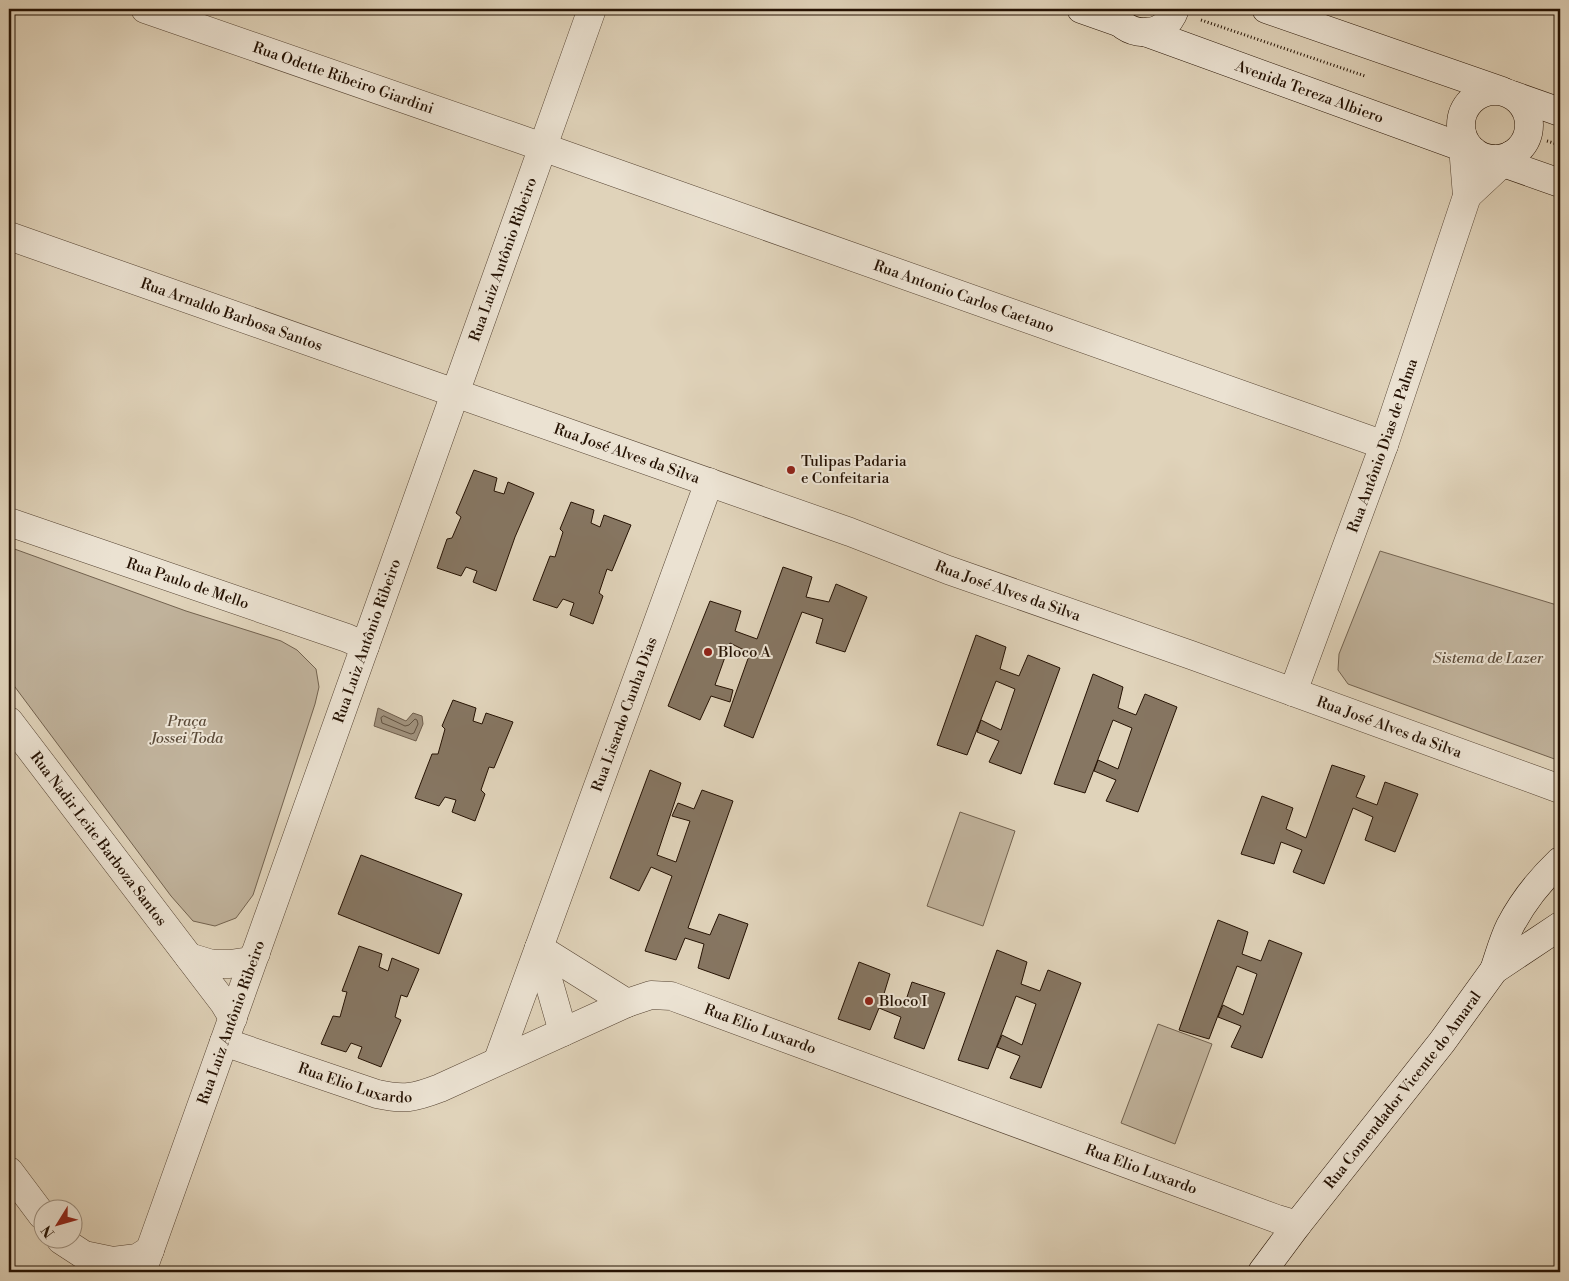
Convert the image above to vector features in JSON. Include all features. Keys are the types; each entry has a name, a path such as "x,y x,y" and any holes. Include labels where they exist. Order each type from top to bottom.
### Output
{"street":[{"name":"Rua Odette Ribeiro Giardini","path":"145,9 543,147"},
{"name":"Rua Luiz Antônio Ribeiro","path":"146,1261 592,9"},
{"path":"1081,9 1114,15"},
{"path":"1145,32 1160,28 1168,22 1175,9"},
{"path":"1266,9 1560,112"},
{"name":"Avenida Tereza Albiero","path":"1114,15 1130,30 1145,32 1484,152 1560,183"},
{"path":"1492,90 1507,93 1520,101 1526,110 1529,120 1526,140 1520,148 1484,152 1460,124 1461,114 1466,105 1482,92 1492,90"},
{"name":"Rua Antonio Carlos Caetano","path":"543,147 1384,446"},
{"name":"Rua Antônio Dias de Palma","path":"1467,196 1484,152"},
{"name":"Rua Antônio Dias de Palma","path":"1293,692 1384,446 1467,196 1484,152"},
{"name":"Rua Arnaldo Barbosa Santos","path":"9,236 455,394"},
{"name":"Rua José Alves da Silva","path":"455,394 850,532 948,570 1560,789"},
{"name":"Rua Lisardo Cunha Dias","path":"498,1060 709,482"},
{"name":"Rua Paulo de Mello","path":"9,522 347,638 365,646"},
{"name":"Rua Nadir Leite Barboza Santos","path":"9,720 224,1003 228,1030"},
{"path":"1494,970 1509,928 1523,904 1537,884 1560,861"},
{"name":"Rua Comendador Vicente do Amaral","path":"1262,1272 1442,1042 1494,970 1560,926"},
{"path":"539,948 627,1003"},
{"path":"539,948 563,1032"},
{"path":"189,957 212,964 230,964 250,961 256,953"},
{"name":"Rua Elio Luxardo","path":"228,1030 377,1094 394,1098 410,1098 427,1093 627,1003 651,995 671,996 1268,1216 1297,1225"},
{"path":"9,1171 32,1202"},
{"path":"68,1248 86,1272"},
{"path":"74,1248 84,1255 113,1261 137,1258 146,1261"}],"path":[{"path":"1201,20 1367,76"},
{"path":"1547,141 1560,145"}],"green space":[{"name":"Praça Jossei Toda","path":"9,547 186,611 281,641 297,650 316,669 319,687 315,704 253,895 236,918 215,926 193,921 171,896 9,679"},
{"name":"Sistema de Lazer","path":"1380,551 1560,606 1560,761 1348,684 1338,670 1339,654"},
{"path":"960,812 1015,831 983,926 927,906"},
{"path":"1158,1024 1212,1044 1175,1144 1121,1123"}],"water":[{"path":"378,708 406,721 413,713 422,716 423,724 416,741 374,726"}],"building":[{"path":"474,470 497,478 494,491 504,494 508,482 534,493 515,537 496,591 473,582 477,571 466,567 461,576 437,568 447,539 452,538 461,517 456,513"},
{"path":"571,502 594,510 591,523 600,527 604,515 631,525 612,571 607,569 599,593 603,596 593,624 570,615 574,603 563,599 557,608 533,600 550,556 555,557 563,532 560,529"},
{"name":"Bloco A","path":"783,567 812,577 806,597 829,602 836,584 867,597 845,652 816,643 823,619 802,612 753,738 724,726 750,653 730,643 715,685 733,690 730,702 711,696 700,720 668,706 710,601 741,611 735,631 757,639"},
{"path":"976,635 1006,647 1000,669 1019,676 1028,655 1060,668 1021,774 989,762 999,741 977,732 981,720 1001,730 1015,689 996,681 967,755 937,745"},
{"path":"1093,674 1123,687 1118,708 1136,715 1145,694 1177,707 1138,812 1106,801 1116,780 1094,771 1098,760 1118,769 1132,728 1113,720 1085,793 1054,784"},
{"path":"453,700 476,708 473,721 482,724 486,713 513,722 494,768 489,767 481,790 485,794 475,821 452,812 456,800 445,797 439,806 415,798 432,754 438,754 445,729 442,726"},
{"path":"1332,765 1365,776 1356,797 1377,805 1385,782 1418,794 1395,852 1365,840 1373,817 1353,808 1324,884 1293,872 1302,850 1281,842 1274,864 1241,854 1262,796 1293,808 1286,829 1306,838"},
{"path":"650,770 681,783 657,855 676,862 690,821 672,816 678,803 694,809 702,790 733,801 688,928 710,935 719,914 748,924 729,979 698,968 704,944 685,938 676,960 645,951 672,876 651,867 639,891 610,878"},
{"path":"361,855 462,894 439,954 338,914"},
{"path":"1218,920 1248,932 1242,954 1261,961 1269,940 1302,953 1262,1058 1231,1047 1241,1026 1218,1017 1223,1005 1243,1015 1257,974 1237,966 1209,1039 1179,1030"},
{"path":"359,946 382,954 379,967 388,971 392,958 419,969 407,997 401,995 395,1017 401,1020 381,1067 358,1058 362,1047 351,1043 346,1052 321,1044 333,1016 340,1017 347,992 342,991"},
{"path":"997,950 1027,962 1021,984 1040,991 1048,970 1081,983 1041,1088 1010,1078 1020,1056 997,1047 1002,1035 1022,1045 1036,1004 1016,996 988,1069 958,1060"},
{"name":"Bloco I","path":"859,962 890,974 883,997 904,1006 912,982 945,993 924,1049 894,1038 901,1017 879,1008 870,1030 838,1019"}],"place":[{"name":"Tulipas Padaria e Confeitaria","path":"791,470"},
{"name":"Bloco A","path":"708,652"},
{"name":"Bloco I","path":"869,1001"}]}
